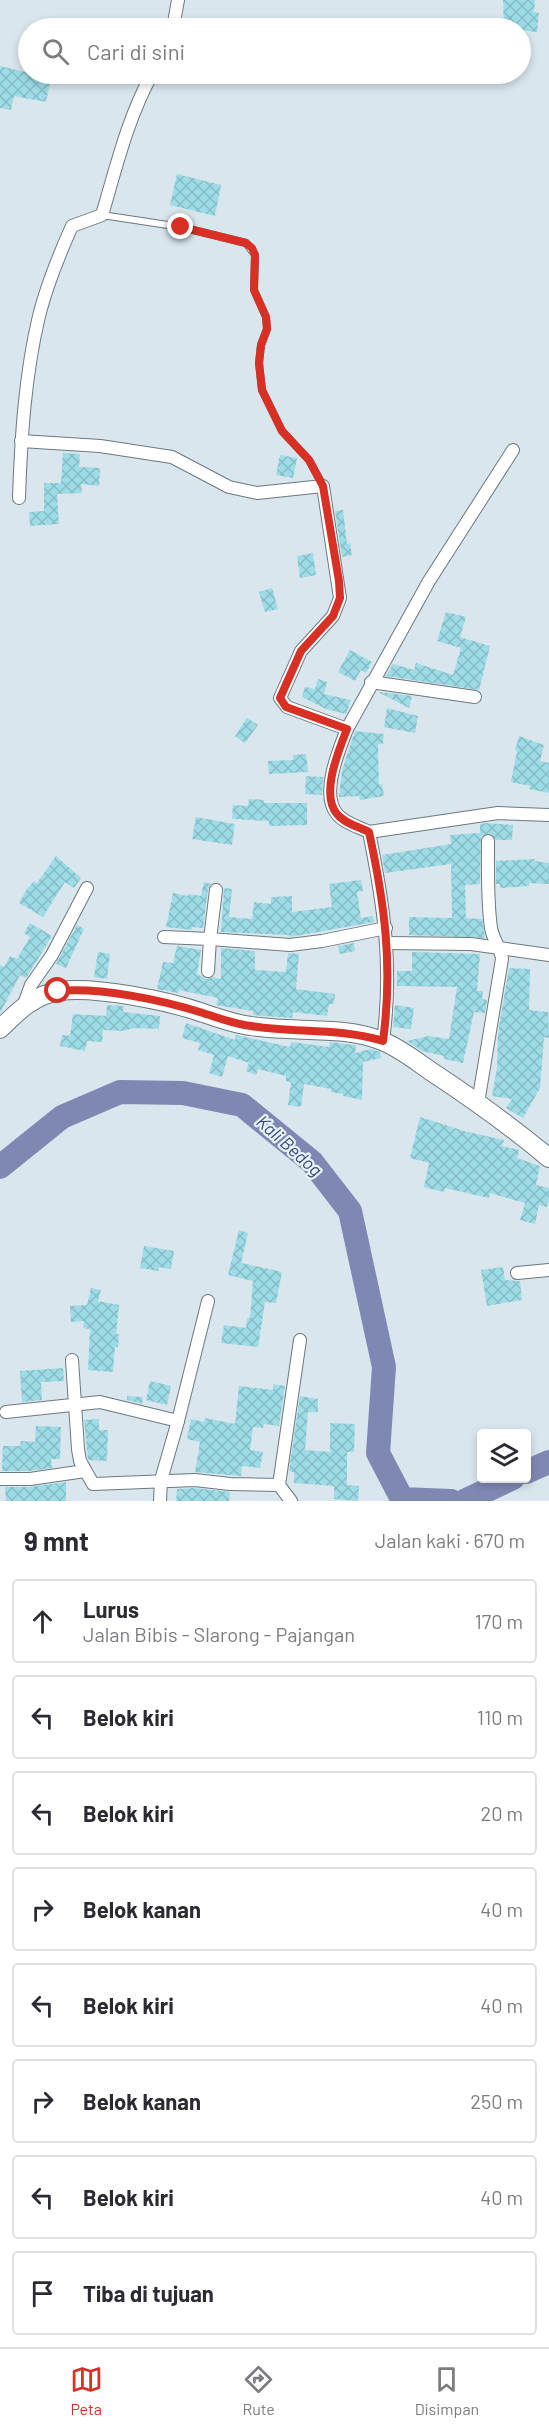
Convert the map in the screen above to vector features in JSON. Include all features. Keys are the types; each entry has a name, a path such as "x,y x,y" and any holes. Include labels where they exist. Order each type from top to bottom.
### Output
{"main road":[{"path":"0,1029 23,1008 48,994 69,990 89,990 155,1001 248,1026 296,1031 344,1032 383,1041 478,1103 549,1158"}],"street":[{"path":"175,18 178,0"},
{"path":"19,498 21,441 39,316 53,269 72,225 102,215 120,153 146,84"},
{"path":"21,441 100,446 172,457 229,487 257,493 323,486 340,598 333,616 301,651 280,698 286,707 347,729"},
{"path":"513,450 429,581 347,729 331,780 331,804 345,821 369,832 498,813 549,815"},
{"path":"372,682 475,697"},
{"path":"369,832 386,928 388,1000 383,1041"},
{"path":"478,1103 502,959 500,949 493,941 489,915 488,841"},
{"path":"23,1008 31,985 52,956 62,932 87,888"},
{"path":"208,971 216,890"},
{"path":"164,937 290,945 386,928"},
{"path":"387,943 471,944 549,955"},
{"path":"518,1273 549,1270"},
{"path":"160,1501 161,1480 208,1300"},
{"path":"291,1501 279,1485 300,1341"},
{"path":"72,1360 78,1449 89,1480 98,1486 161,1480 279,1485"},
{"path":"6,1412 100,1402 178,1421"},
{"path":"0,1479 30,1479 85,1471"}],"lane":[{"path":"102,215 181,227 246,243 252,248 255,255 254,290 266,317 267,329 261,345 259,363 262,390 282,431 309,460 323,486"}],"building":[{"path":"503,0 535,0 534,12 539,13 537,32 531,31 531,18 504,18"},
{"path":"0,66 18,70 18,84 50,84 46,102 14,96 11,110 0,108"},
{"path":"177,174 221,185 215,216 170,205"},
{"path":"63,453 80,454 79,467 100,468 99,486 81,484 82,493 57,494 59,524 30,526 29,512 44,511 44,483 61,483"},
{"path":"280,455 297,458 293,478 276,475"},
{"path":"343,510 347,544 350,543 352,555 342,557 335,511"},
{"path":"313,553 316,575 300,578 297,556"},
{"path":"272,588 278,609 265,612 259,592"},
{"path":"446,612 466,617 460,637 490,646 479,690 386,676 393,664 414,670 416,663 453,675 461,648 437,641"},
{"path":"350,650 372,662 366,673 361,670 355,681 338,672"},
{"path":"318,679 327,682 324,694 351,700 346,714 326,709 302,697 305,687 315,689"},
{"path":"380,693 412,696 409,708"},
{"path":"387,708 418,716 415,733 384,727"},
{"path":"247,718 258,725 245,743 235,736"},
{"path":"355,731 384,734 383,744 378,744 379,785 382,784 384,796 360,800 359,796 339,797 342,770"},
{"path":"519,736 544,745 540,761 549,763 549,793 511,782"},
{"path":"306,754 308,772 269,774 268,761 293,760 293,755"},
{"path":"306,776 323,777 322,795 305,794"},
{"path":"249,799 264,800 264,803 307,803 307,825 269,826 269,821 232,819 233,805 248,806"},
{"path":"196,817 235,824 232,845 192,839"},
{"path":"480,824 513,825 512,840 496,840 489,833 481,836 480,884 465,885 466,918 482,919 485,938 409,935 409,917 452,918 451,864 385,873 382,855 451,844 450,835 480,833"},
{"path":"56,856 81,878 74,888 65,882 43,917 19,903 27,889 34,881 37,883"},
{"path":"535,859 535,861 549,863 549,884 529,883 529,886 500,888 500,884 496,884 496,861"},
{"path":"361,880 363,891 357,892 361,918 373,916 374,922 290,937 289,935 221,932 224,888 232,889 229,917 252,919 254,902 271,904 271,897 292,896 292,912 332,907 329,884"},
{"path":"204,882 211,884 208,889 203,928 192,927 192,930 166,927 173,893 201,896"},
{"path":"30,923 52,936 26,978 20,975 0,1013 0,965 4,967 10,956 17,959 30,937 24,933"},
{"path":"77,925 84,929 66,968 56,964"},
{"path":"354,943 355,951 340,954 338,946"},
{"path":"177,946 201,950 197,974 207,979 213,977 221,979 221,948 255,951 255,970 286,972 288,953 299,954 296,989 335,994 334,1004 329,1004 327,1016 293,1012 292,1018 264,1016 253,1015 253,1011 216,1005 218,998 179,990 178,993 157,989 163,962 173,963"},
{"path":"98,952 110,954 107,979 94,977"},
{"path":"412,952 480,954 477,991 483,991 482,999 487,1000 485,1013 474,1012 463,1063 422,1051 407,1041 429,1036 449,1039 457,987 397,986 397,971 412,971"},
{"path":"509,968 530,969 529,1010 548,1012 549,1038 544,1037 540,1088 523,1118 506,1108 512,1099 492,1096 497,1068 498,1033"},
{"path":"107,1005 124,1006 123,1012 160,1016 159,1029 103,1030 102,1042 87,1041 85,1051 60,1046 62,1035 70,1036 73,1014 106,1016"},
{"path":"395,1005 414,1008 411,1029 393,1027"},
{"path":"186,1023 235,1040 236,1035 290,1047 291,1042 329,1047 330,1042 356,1045 355,1053 371,1049 380,1052 381,1058 363,1062 362,1100 331,1092 331,1089 304,1084 301,1107 288,1105 291,1082 286,1081 286,1076 258,1069 256,1075 246,1071 249,1063 228,1056 222,1077 209,1073 214,1055 198,1050 200,1043 182,1038"},
{"path":"420,1117 464,1131 504,1140 502,1146 519,1150 517,1158 540,1166 536,1185 549,1188 549,1198 547,1207 539,1205 535,1224 520,1220 525,1203 490,1193 489,1198 445,1188 444,1192 424,1187 429,1163 410,1158"},
{"path":"239,1230 248,1233 241,1263 282,1272 276,1303 265,1302 258,1347 221,1343 224,1325 246,1328 247,1318 250,1318 253,1281 228,1275"},
{"path":"144,1246 174,1251 171,1269 159,1267 158,1271 140,1268"},
{"path":"503,1267 505,1280 520,1281 522,1300 487,1306 481,1270"},
{"path":"91,1288 101,1290 98,1301 119,1305 116,1334 119,1334 118,1347 115,1347 113,1372 88,1370 90,1329 83,1328 84,1321 71,1322 70,1306 87,1305"},
{"path":"63,1368 64,1381 41,1382 42,1400 22,1402 20,1371"},
{"path":"150,1381 171,1386 167,1405 146,1400"},
{"path":"273,1384 285,1386 279,1426 264,1424 263,1428 253,1427 250,1450 263,1452 260,1468 242,1466 241,1476 195,1472 200,1442 187,1439 191,1419 204,1422 205,1418 235,1424 239,1386 273,1390"},
{"path":"127,1396 143,1397 142,1404 127,1400"},
{"path":"300,1396 318,1399 318,1412 308,1412 305,1450 330,1452 330,1423 355,1424 354,1452 347,1452 347,1485 359,1486 358,1501 334,1499 334,1486 294,1483 294,1472 289,1471"},
{"path":"99,1419 99,1430 108,1430 107,1461 89,1460 88,1458 84,1420"},
{"path":"36,1426 61,1427 60,1459 51,1459 52,1468 2,1471 3,1446 20,1446 21,1441 35,1442"},
{"path":"66,1482 66,1501 6,1501 5,1487 30,1487"},
{"path":"195,1488 230,1492 229,1501 176,1501 177,1489"}],"waterway":[{"name":"Kali Bedog","path":"0,1167 62,1117 120,1092 183,1093 242,1105 312,1162 350,1211 384,1367 378,1453 402,1499 451,1501"},
{"name":"Kali Bedog","path":"531,1470 549,1462"},
{"name":"Kali Bedog","path":"464,1501 502,1483"}],"route":[{"path":"58,991 89,990 124,995 202,1012 248,1026 275,1030 344,1032 383,1041 389,983 388,952 382,898 369,832 345,821 331,804 331,780 347,729 286,707 280,698 282,689 301,651 322,631 333,616 340,598 323,486 309,460 282,431 262,390 259,363 261,345 267,329 266,317 256,299 254,290 255,255 252,248 246,243 181,227"}]}
